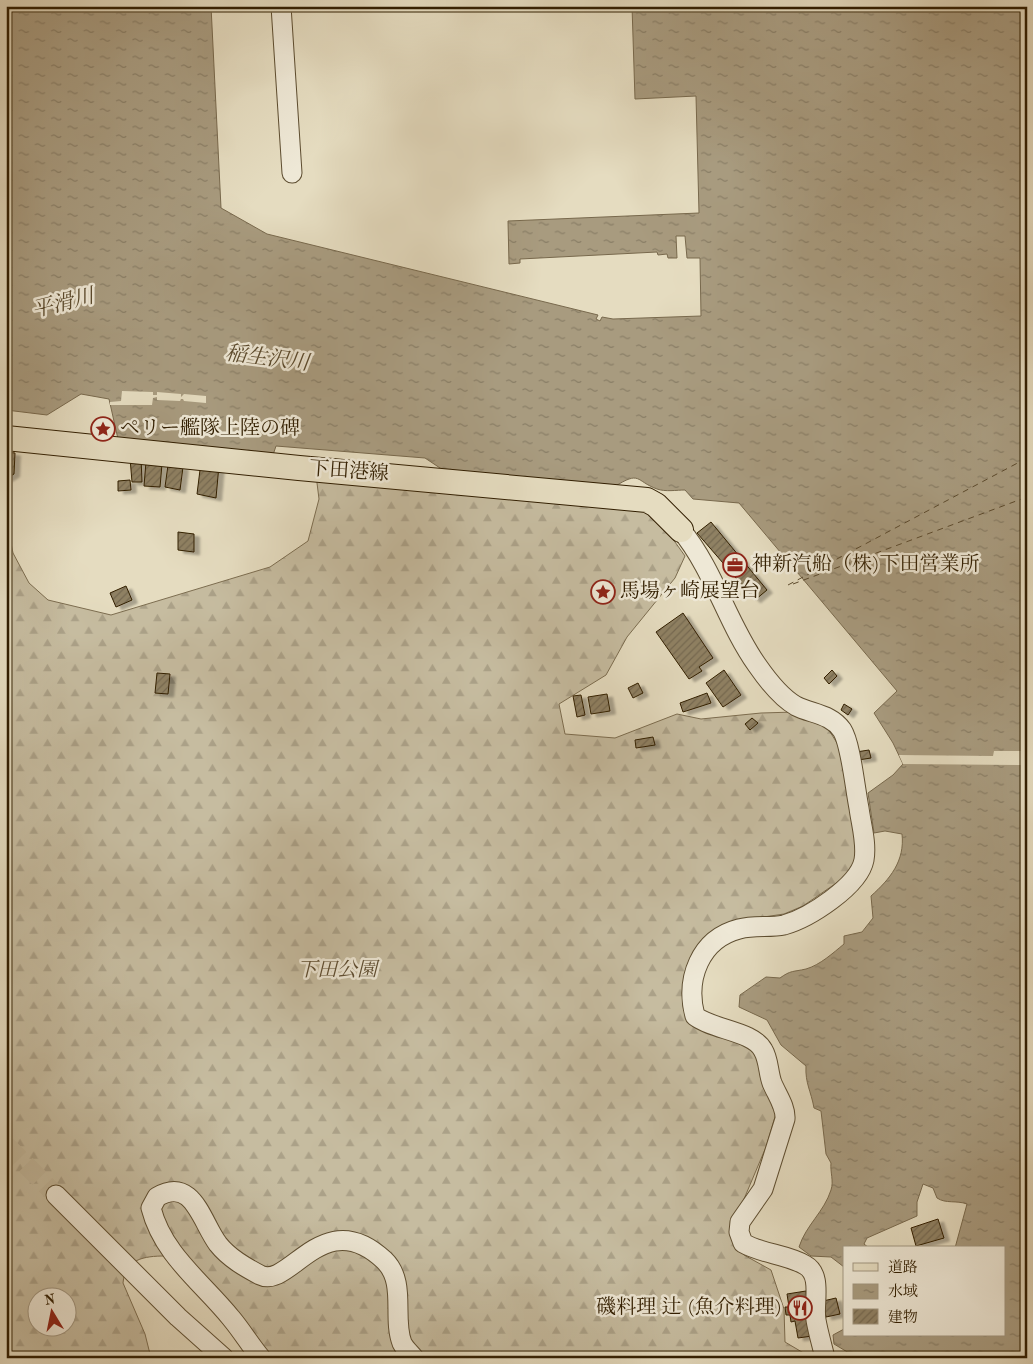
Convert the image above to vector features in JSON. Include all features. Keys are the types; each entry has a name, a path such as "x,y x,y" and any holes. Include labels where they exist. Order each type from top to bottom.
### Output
{"main road":[{"name":"下田港線","path":"6,438 299,468 646,500 661,509 680,530"}],"street":[{"path":"281,6 292,173"},
{"path":"680,530 695,547 741,639 757,665 784,696 796,706 830,719 841,728 845,735 865,843 864,860 855,879 839,894 794,922 782,925 740,928 716,940 706,948 697,962 692,992 695,1016 709,1025 756,1041 764,1051 770,1076 784,1109 785,1119 763,1189 740,1222 739,1232 743,1243 752,1248 800,1263 811,1269 815,1280 816,1318 825,1358"},
{"path":"261,1358 231,1318 168,1248 155,1224 151,1208 156,1197 174,1190 182,1192 191,1199 219,1244 230,1256 263,1276 272,1277 284,1273 316,1247 327,1243 346,1241 368,1248 385,1261 393,1274 398,1288 398,1330 403,1345 414,1358"},
{"path":"56,1195 178,1317 224,1358"}],"green space":[{"name":"下田公園","path":"316,475 650,507 685,556 675,578 627,637 606,675 559,704 565,734 615,738 677,714 701,719 761,713 795,712 827,727 842,751 858,852 848,875 803,906 784,914 750,919 701,945 688,963 685,996 755,1050 777,1110 766,1147 733,1225 734,1243 744,1255 771,1270 784,1309 785,1342 812,1358 273,1358 165,1256 137,1260 127,1269 123,1283 145,1334 151,1358 6,1358 6,520 13,553 29,583 48,600 111,615 270,567 308,541 319,499"}],"water":[{"path":"6,6 211,6 221,208 267,234 598,315 596,319 600,321 602,317 613,319 701,316 700,258 687,258 685,236 676,236 677,258 668,258 667,254 658,255 657,252 520,259 520,263 509,264 508,221 699,213 696,96 635,99 632,6 1027,6 1027,1358 851,1358 849,1353 834,1344 833,1335 843,1330 843,1336 1006,1336 1006,1246 956,1246 967,1204 940,1200 937,1198 933,1188 923,1184 917,1202 917,1216 867,1238 864,1244 866,1246 843,1246 843,1266 831,1257 811,1256 799,1247 806,1232 828,1198 832,1187 831,1163 826,1154 821,1111 814,1108 807,1082 806,1066 781,1045 767,1020 739,1007 740,995 766,977 780,978 790,972 816,965 844,944 844,936 862,932 873,918 871,896 890,876 899,861 902,834 885,831 874,833 868,793 893,775 903,764 893,743 874,713 897,691 739,503 693,499 685,490 660,490 634,478 614,487 446,472 425,458 276,446 273,455 118,439 109,399 81,394 47,415 6,410"}],"pier":[{"path":"122,391 153,392 153,395 157,395 157,392 181,394 181,397 184,394 206,396 206,403 184,401 183,399 180,401 157,400 157,397 153,398 152,405 110,405 110,402 121,401"},
{"path":"994,751 1027,751 1027,765 903,764 899,755 993,756"}],"building":[{"path":"6,452 15,453 14,474 6,479"},
{"path":"141,457 142,482 132,482 130,458"},
{"path":"146,462 162,464 160,487 144,486"},
{"path":"168,465 183,467 180,490 165,487"},
{"path":"219,465 216,498 197,494 200,470 209,470"},
{"path":"130,480 131,490 118,491 118,481"},
{"path":"711,522 767,590 755,600 697,533"},
{"path":"178,532 194,534 194,552 178,550"},
{"path":"126,586 132,600 116,607 110,593"},
{"path":"683,613 713,658 699,667 702,671 689,679 656,632"},
{"path":"724,670 741,695 723,707 706,683"},
{"path":"832,670 837,676 829,684 824,678"},
{"path":"157,673 170,674 168,694 155,693"},
{"path":"638,683 643,693 633,698 628,688"},
{"path":"707,693 711,703 683,712 680,703"},
{"path":"607,694 610,711 591,714 588,697"},
{"path":"581,695 585,715 577,717 573,696"},
{"path":"844,704 852,709 848,715 841,710"},
{"path":"752,718 758,723 750,730 745,724"},
{"path":"653,737 655,745 636,748 635,740"},
{"path":"869,750 871,758 858,760 856,752"},
{"path":"938,1219 944,1238 916,1246 911,1228"},
{"path":"806,1291 812,1336 798,1338 795,1321 791,1322 790,1315 786,1315 785,1307 789,1307 787,1294"},
{"path":"836,1298 840,1314 826,1317 823,1301"}],"ferry route":[{"path":"788,585 1027,458"},
{"path":"793,584 1027,497"}],"tunnel":[{"path":"6,1145 56,1195"}],"place":[{"name":"ペリー艦隊上陸の碑","path":"103,429"},
{"name":"神新汽船（株)下田営業所","path":"735,565"},
{"name":"馬場ヶ崎展望台","path":"603,592"},
{"name":"磯料理 辻 (魚介料理)","path":"800,1308"}],"water label":[{"name":"平滑川","path":"63,304"},
{"name":"稲生沢川","path":"267,359"}]}
